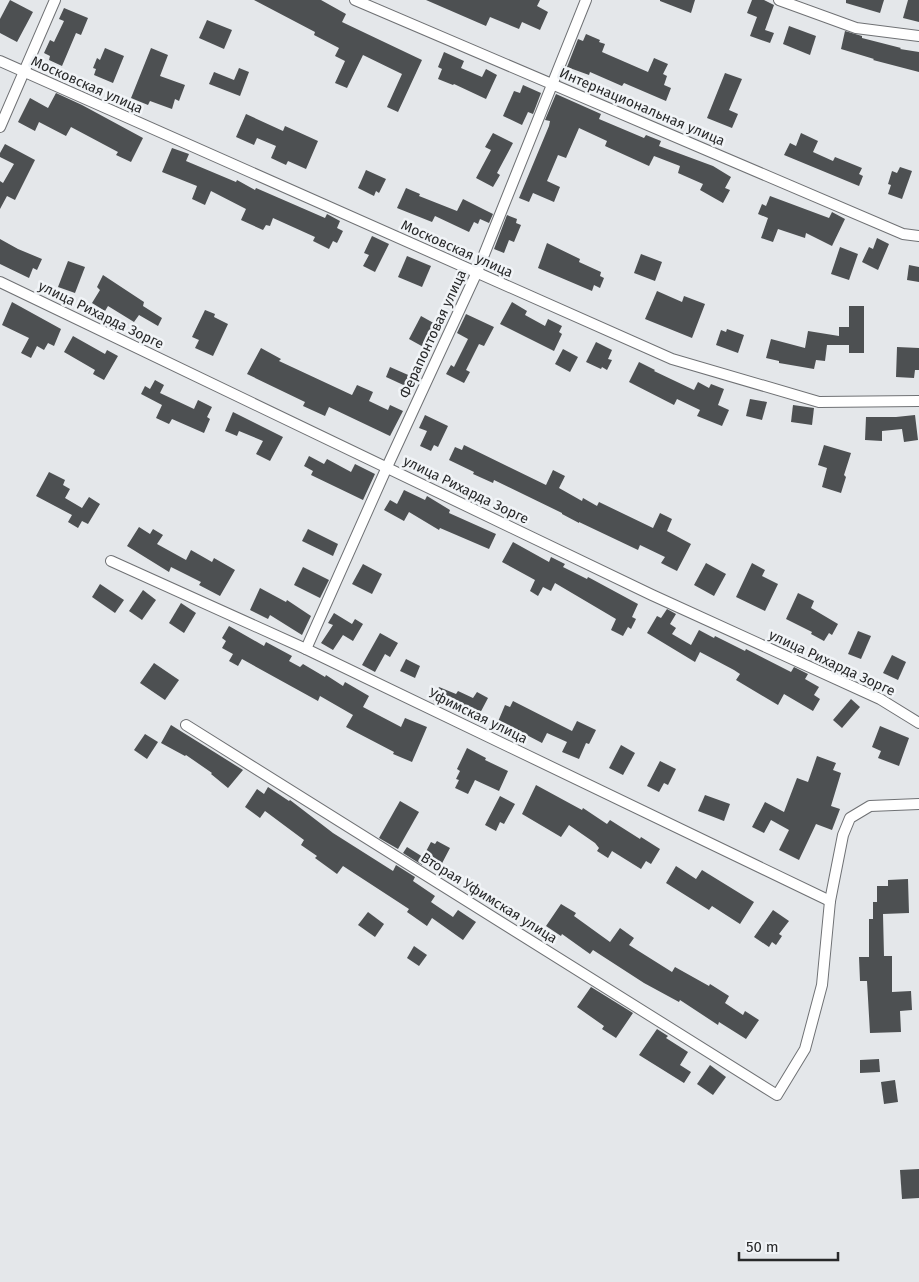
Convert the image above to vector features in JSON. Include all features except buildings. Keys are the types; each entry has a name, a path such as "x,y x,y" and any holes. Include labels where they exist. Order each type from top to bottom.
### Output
{"street":[{"path":"0,127 55,0"},
{"name":"Интернациональная улица","path":"355,0 903,234 919,236"},
{"name":"Ферапонтовая улица","path":"306,649 477,272 586,0"},
{"path":"779,0 856,28 919,36"},
{"name":"Московская улица","path":"0,61 672,359 819,402 919,402"},
{"name":"улица Рихарда Зорге","path":"0,282 652,595 880,698 919,723"},
{"name":"Уфимская улица","path":"111,560 306,649 830,901"},
{"name":"Вторая Уфимская улица","path":"186,725 777,1095 805,1049 822,985 830,901"},
{"path":"830,901 843,835 850,818 870,806 919,804"}]}
